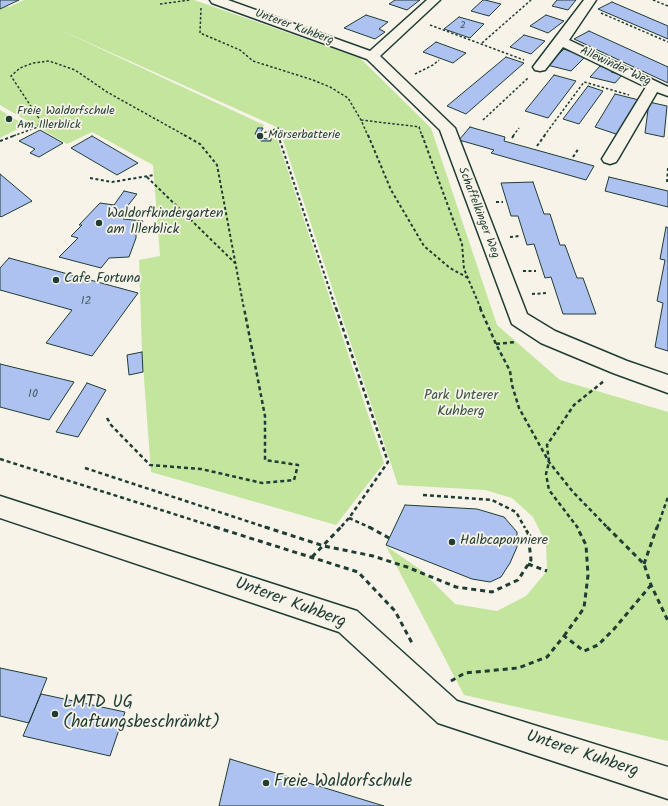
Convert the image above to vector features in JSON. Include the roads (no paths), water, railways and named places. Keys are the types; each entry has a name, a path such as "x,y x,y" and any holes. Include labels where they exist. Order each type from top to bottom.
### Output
{"street":[{"name":"Unterer Kuhberg","path":"216,0 372,56"},
{"path":"372,56 434,0"},
{"name":"Allewinder Weg","path":"540,67 588,3"},
{"name":"Allewinder Weg","path":"561,41 668,92"},
{"name":"Schaffelkinger Weg","path":"372,56 447,128 519,319 548,337 620,367 668,384"},
{"path":"610,159 654,85"},
{"name":"Unterer Kuhberg","path":"0,507 347,621 448,713 668,783"}],"place":[{"name":"Freie Waldorfschule Am Illerblick","path":"9,119"},
{"name":"Mörserbatterie","path":"260,136"},
{"name":"Waldorfkindergarten am Illerblick","path":"99,223"},
{"name":"Cafe Fortuna","path":"56,280"},
{"name":"Halbcaponniere","path":"452,542"},
{"name":"LMTD UG (haftungsbeschränkt)","path":"55,714"},
{"name":"Freie Waldorfschule","path":"266,783"}],"park label":[{"name":"Park Unterer Kuhberg","path":"461,406"}]}
